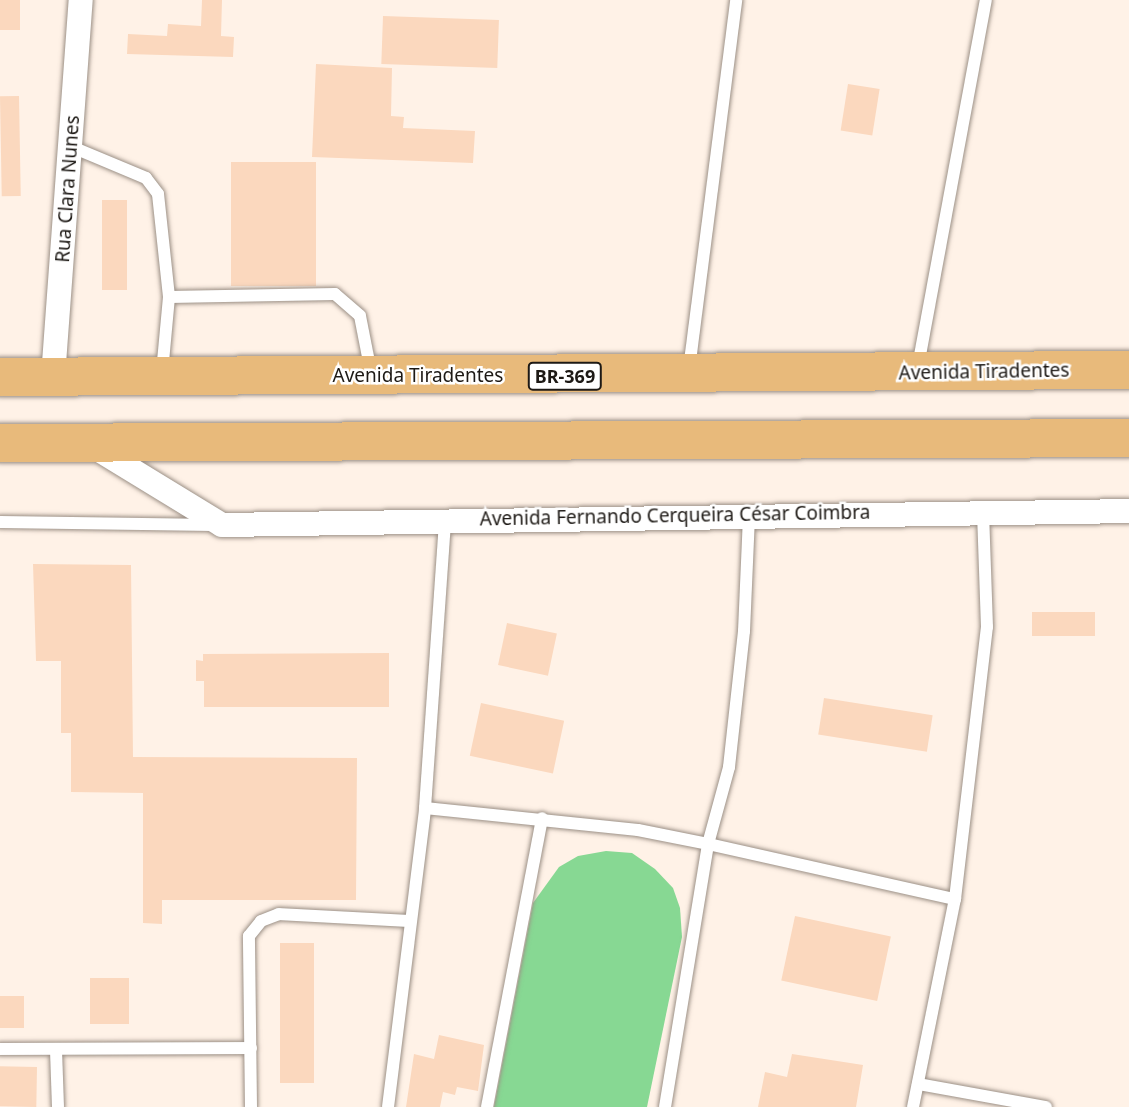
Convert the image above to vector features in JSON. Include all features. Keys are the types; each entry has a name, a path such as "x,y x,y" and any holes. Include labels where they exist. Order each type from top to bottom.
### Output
{"highway":[{"name":"Avenida Tiradentes","path":"0,377 688,376 1129,370"},
{"path":"0,443 1129,438"}],"street":[{"name":"Rua Clara Nunes","path":"53,377 81,0"},
{"path":"88,443 222,525"},
{"name":"Avenida Fernando Cerqueira César Coimbra","path":"222,525 444,519 1129,511"}],"lane":[{"path":"688,376 736,0"},
{"path":"917,373 986,0"},
{"path":"72,147 145,178 158,194 169,297 161,377"},
{"path":"169,297 335,294 360,316 372,375"},
{"path":"913,1107 955,899 987,627 984,513"},
{"path":"665,1107 708,844 729,767 744,631 749,516"},
{"path":"388,1107 408,921 425,808 444,519"},
{"path":"0,522 222,525"},
{"path":"425,808 542,818 708,844 955,899"},
{"path":"487,1107 542,818"},
{"path":"251,1107 249,936 261,921 279,914 408,921"},
{"path":"0,1049 251,1048"},
{"path":"56,1050 58,1107"},
{"path":"918,1084 1046,1107"}],"green space":[{"path":"606,851 632,853 655,869 673,888 680,908 682,937 647,1107 494,1107 533,903 559,867 578,856"}],"building":[{"path":"0,0 20,0 20,30 0,30"},
{"path":"202,0 222,0 221,36 234,37 233,57 127,54 128,34 167,36 168,24 201,26"},
{"path":"383,16 499,20 497,68 381,64"},
{"path":"316,64 392,68 391,116 404,117 403,128 475,131 473,163 312,157"},
{"path":"848,84 880,89 872,135 841,130"},
{"path":"0,96 19,96 21,196 2,196"},
{"path":"231,162 316,162 316,286 231,286"},
{"path":"102,200 127,200 127,290 102,290"},
{"path":"33,564 131,565 133,757 357,758 356,900 162,900 162,924 143,923 143,793 71,792 71,733 61,733 61,661 36,661"},
{"path":"1032,612 1095,612 1095,636 1032,636"},
{"path":"507,623 557,634 548,676 498,665"},
{"path":"389,653 389,707 204,707 204,681 196,681 196,660 203,661 203,654"},
{"path":"824,698 933,715 927,752 818,735"},
{"path":"481,703 564,721 553,773 470,756"},
{"path":"795,916 891,936 877,1001 781,981"},
{"path":"280,943 314,943 314,1083 280,1083"},
{"path":"90,978 129,978 129,1024 90,1024"},
{"path":"0,996 24,996 24,1028 0,1028"},
{"path":"439,1035 484,1045 478,1091 457,1087 455,1095 443,1092 440,1107 406,1107 414,1054 434,1059"},
{"path":"792,1054 863,1065 856,1107 758,1107 765,1072 787,1077"},
{"path":"0,1066 37,1067 36,1107 0,1106"}]}
